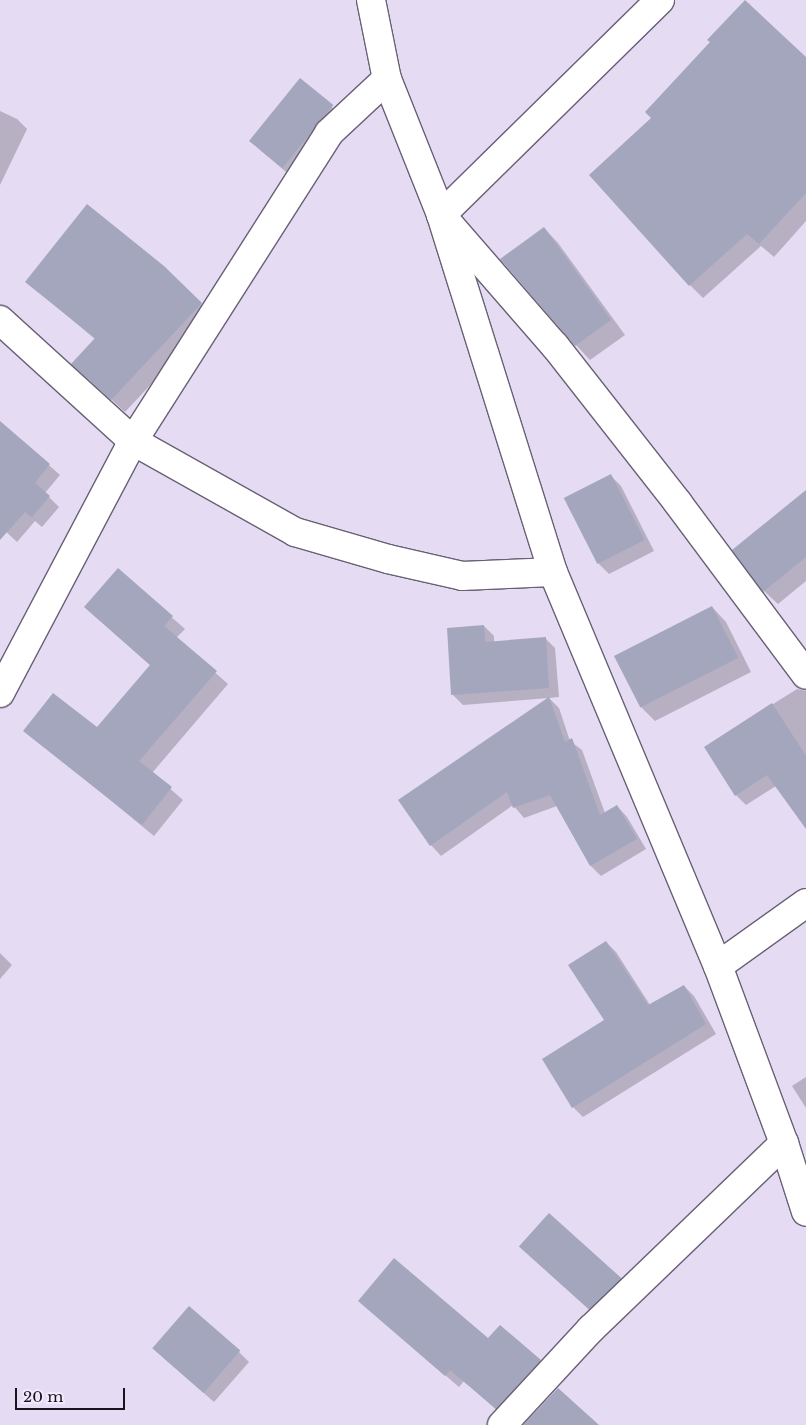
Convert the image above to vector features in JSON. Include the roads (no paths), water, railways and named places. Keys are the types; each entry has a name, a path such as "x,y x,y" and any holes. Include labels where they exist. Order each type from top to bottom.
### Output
{"street":[{"path":"371,0 387,79 441,214 552,572 718,966 784,1143 806,1212"},
{"path":"441,214 660,0"},
{"path":"0,693 16,666 132,441 329,133 387,79"},
{"path":"441,214 561,354 678,502 806,676"},
{"path":"0,320 132,441 295,532 388,559 462,576 552,572"},
{"path":"718,966 806,903"},
{"path":"502,1425 591,1329 784,1143"}]}
